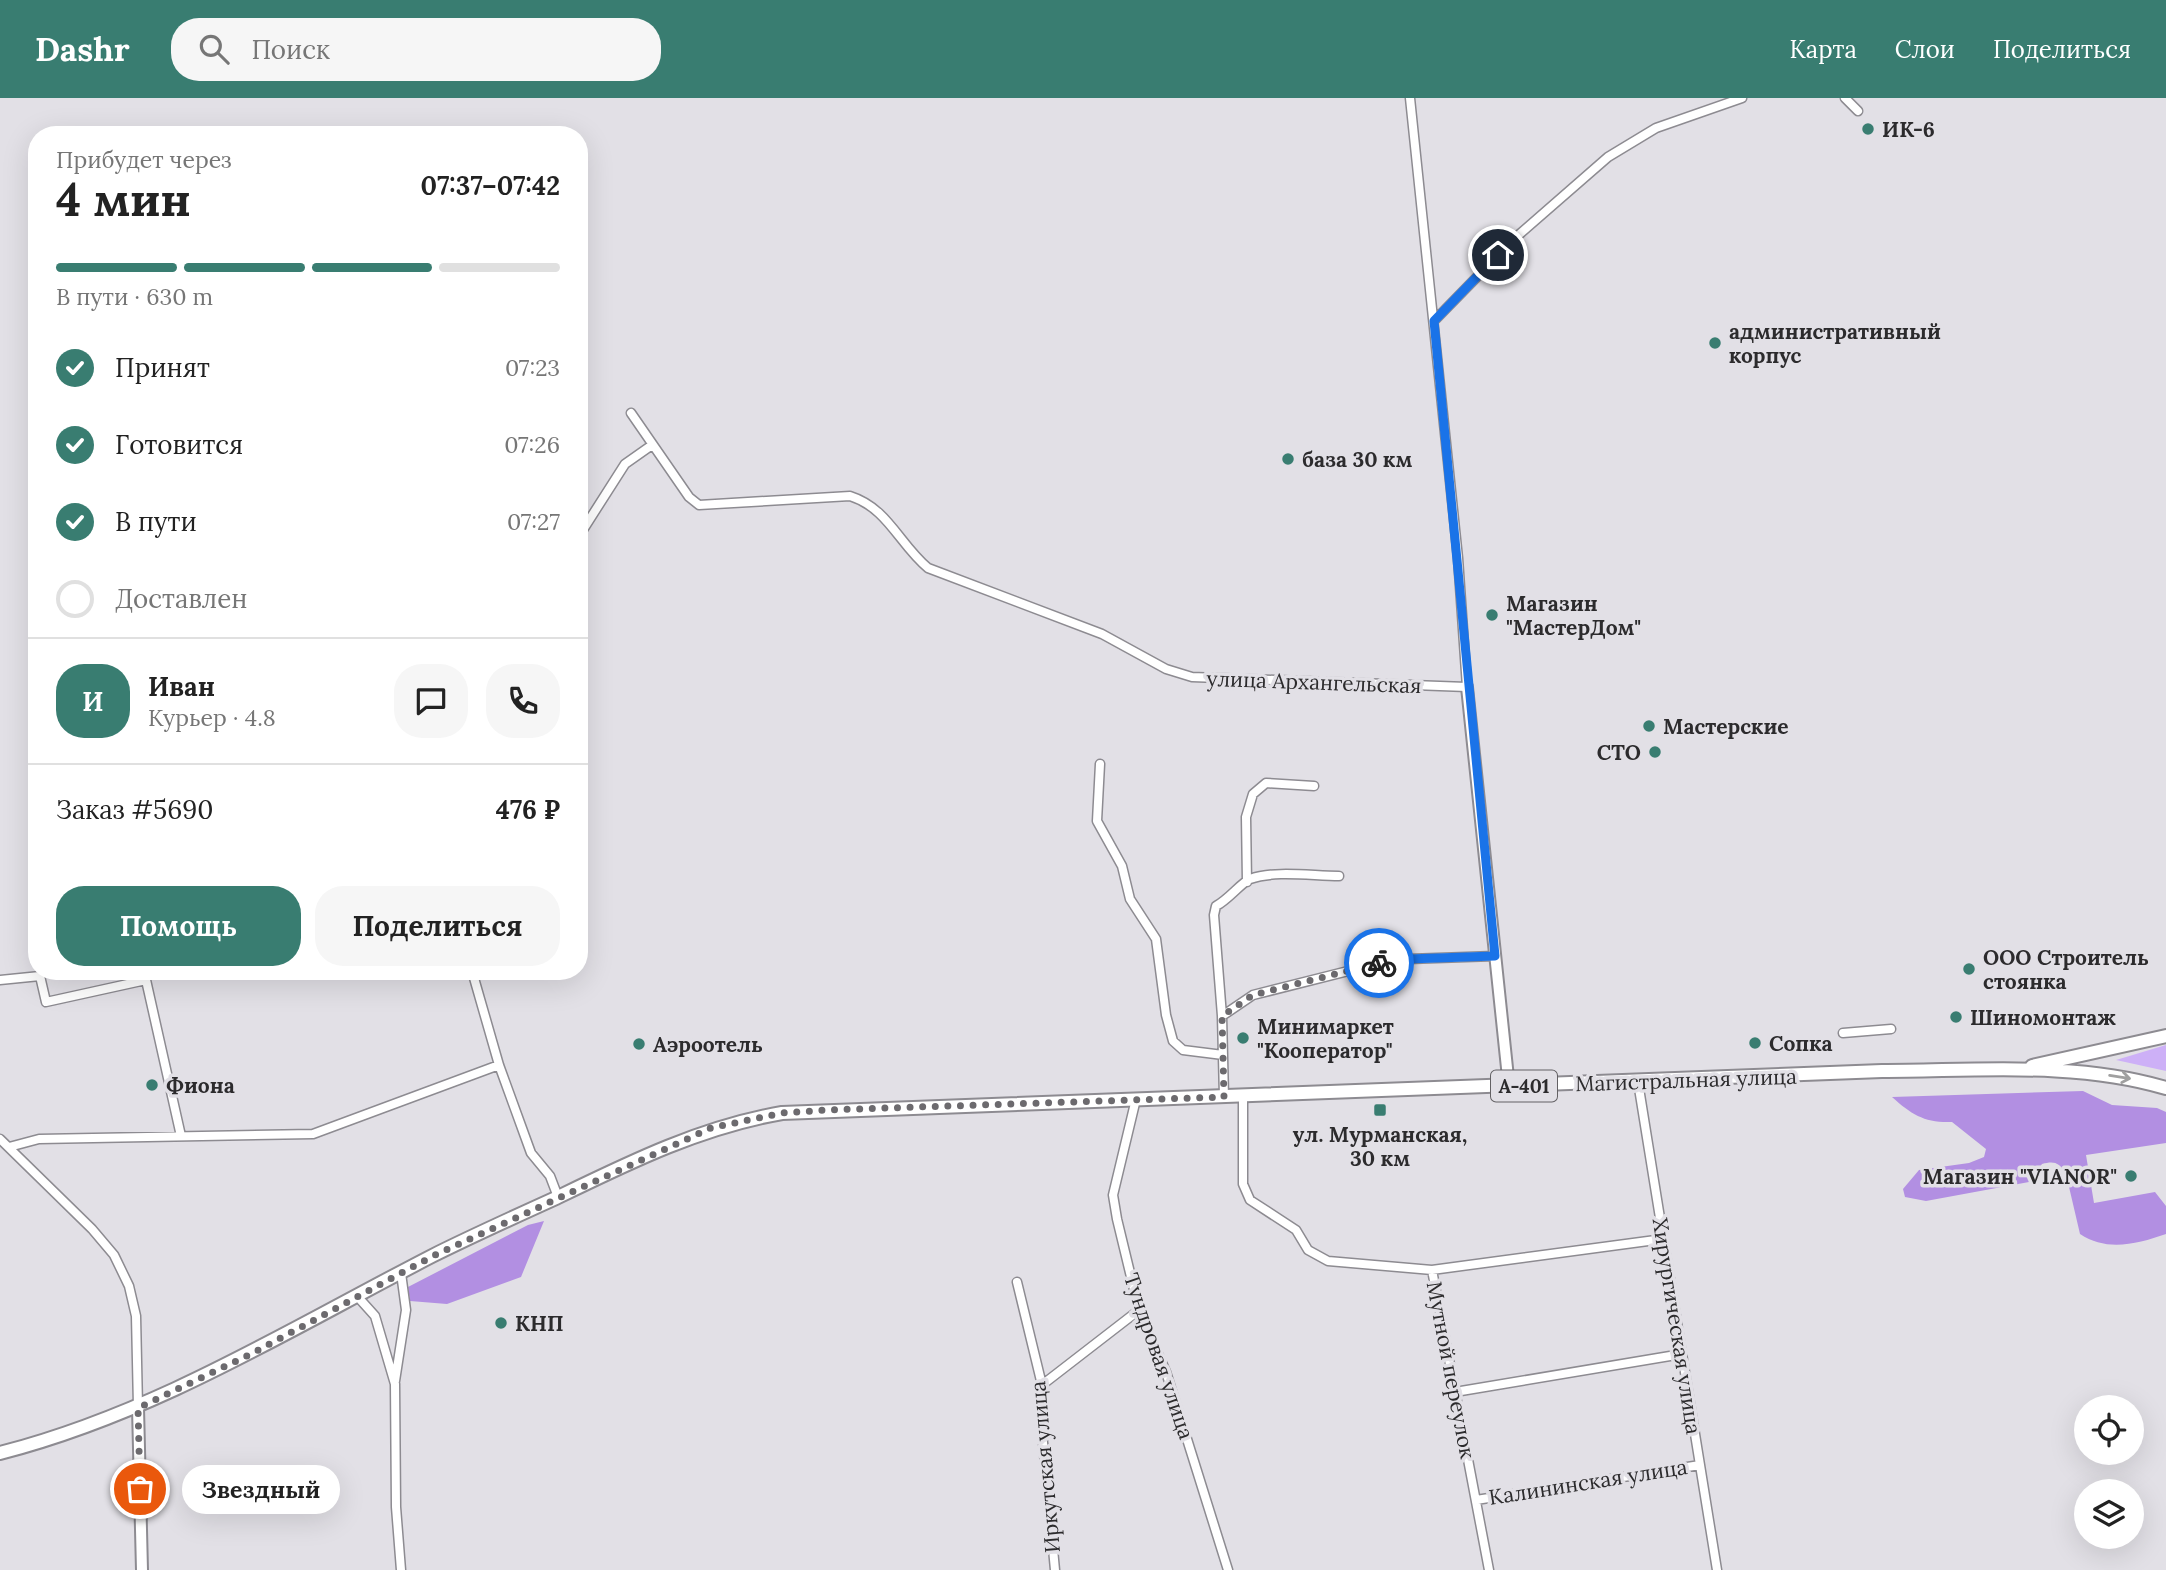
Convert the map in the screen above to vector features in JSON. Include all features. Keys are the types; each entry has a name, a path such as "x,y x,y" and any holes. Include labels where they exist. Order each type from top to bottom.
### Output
{"main road":[{"name":"Магистральная улица","path":"2018,1069 2166,1036"},
{"name":"Магистральная улица","path":"0,1452 53,1439 138,1408 253,1353 401,1273 558,1197 711,1128 747,1119 827,1110 1509,1087 1882,1071 2018,1069 2126,1077 2166,1088"}],"street":[{"path":"1410,98 1509,1087"},
{"path":"1434,321 1514,239 1608,157 1656,128 1742,98"},
{"path":"1845,98 1858,111"},
{"name":"улица Архангельская","path":"631,413 689,497 699,505 850,496 866,501 881,512 915,557 928,568 1101,634 1166,669 1214,680 1467,687"},
{"path":"588,522 625,464 652,445"},
{"path":"1100,764 1097,821 1122,866 1130,899 1156,939 1166,1015 1173,1041 1183,1050 1223,1055"},
{"path":"1247,882 1247,817 1253,794 1266,783 1314,786"},
{"path":"1224,1097 1222,1016 1214,915 1216,906 1230,899 1247,882 1276,876 1339,876"},
{"path":"1222,1016 1253,995 1380,963 1408,959 1495,956"},
{"path":"0,980 28,977"},
{"path":"41,980 46,1002 146,980 181,1136"},
{"path":"475,980 499,1065 531,1153 550,1177 558,1197"},
{"path":"1843,1033 1891,1029"},
{"path":"9,1147 39,1139 313,1134 499,1065"},
{"name":"Хирургическая улица","path":"1638,1082 1717,1570"},
{"name":"Мутной переулок","path":"1243,1096 1243,1184 1250,1200 1296,1230 1308,1250 1328,1261 1432,1270 1489,1570"},
{"name":"Тундровая улица","path":"1136,1099 1113,1195 1139,1311 1166,1372 1228,1570"},
{"path":"0,1139 114,1255 129,1286 136,1316 142,1570"},
{"path":"1432,1270 1663,1239"},
{"path":"401,1273 406,1310 395,1384 396,1507 401,1570"},
{"name":"Иркутская улица","path":"1017,1282 1034,1361 1042,1385 1039,1400 1055,1570"},
{"path":"357,1296 374,1316 395,1384"},
{"path":"1042,1385 1139,1311"},
{"path":"1455,1392 1682,1354"},
{"name":"Калининская улица","path":"1476,1500 1700,1465"}],"shaded area":[{"path":"2166,1045 2166,1071 2116,1060"},
{"path":"2083,1091 2112,1105 2157,1108 2166,1112 2166,1143 2086,1155 2094,1203 2155,1192 2166,1206 2166,1234 2144,1241 2111,1245 2090,1240 2080,1234 2066,1174 2061,1167 2053,1163 2042,1164 2029,1182 1926,1201 1905,1197 1903,1189 1919,1170 1969,1163 1984,1157 1986,1149 1952,1122 1919,1117 1892,1097"},
{"path":"544,1221 521,1277 447,1304 410,1301 408,1287 528,1225"}],"way so far":[{"path":"140,1489 138,1408 253,1353 433,1256 580,1186 711,1128 782,1113 827,1110 1224,1097 1222,1016 1253,995 1379,963"}],"place":[{"name":"ИК-6","path":"1868,129"},
{"name":"административный корпус","path":"1715,343"},
{"name":"база 30 км","path":"1288,459"},
{"name":"Магазин \"МастерДом\"","path":"1492,615"},
{"name":"Мастерские","path":"1649,726"},
{"name":"СТО","path":"1655,752"},
{"name":"ООО Строитель стоянка","path":"1969,969"},
{"name":"Шиномонтаж","path":"1956,1017"},
{"name":"Минимаркет \"Кооператор\"","path":"1243,1038"},
{"name":"Сопка","path":"1755,1043"},
{"name":"Аэроотель","path":"639,1044"},
{"name":"Фиона","path":"152,1085"},
{"name":"ул. Мурманская, 30 км","path":"1380,1110"},
{"name":"Магазин \"VIANOR\"","path":"2131,1176"},
{"name":"КНП","path":"501,1323"},
{"name":"Звездный","path":"140,1489"}],"route":[{"path":"1379,963 1408,959 1495,956 1467,687 1458,558 1434,321 1498,255"}]}
